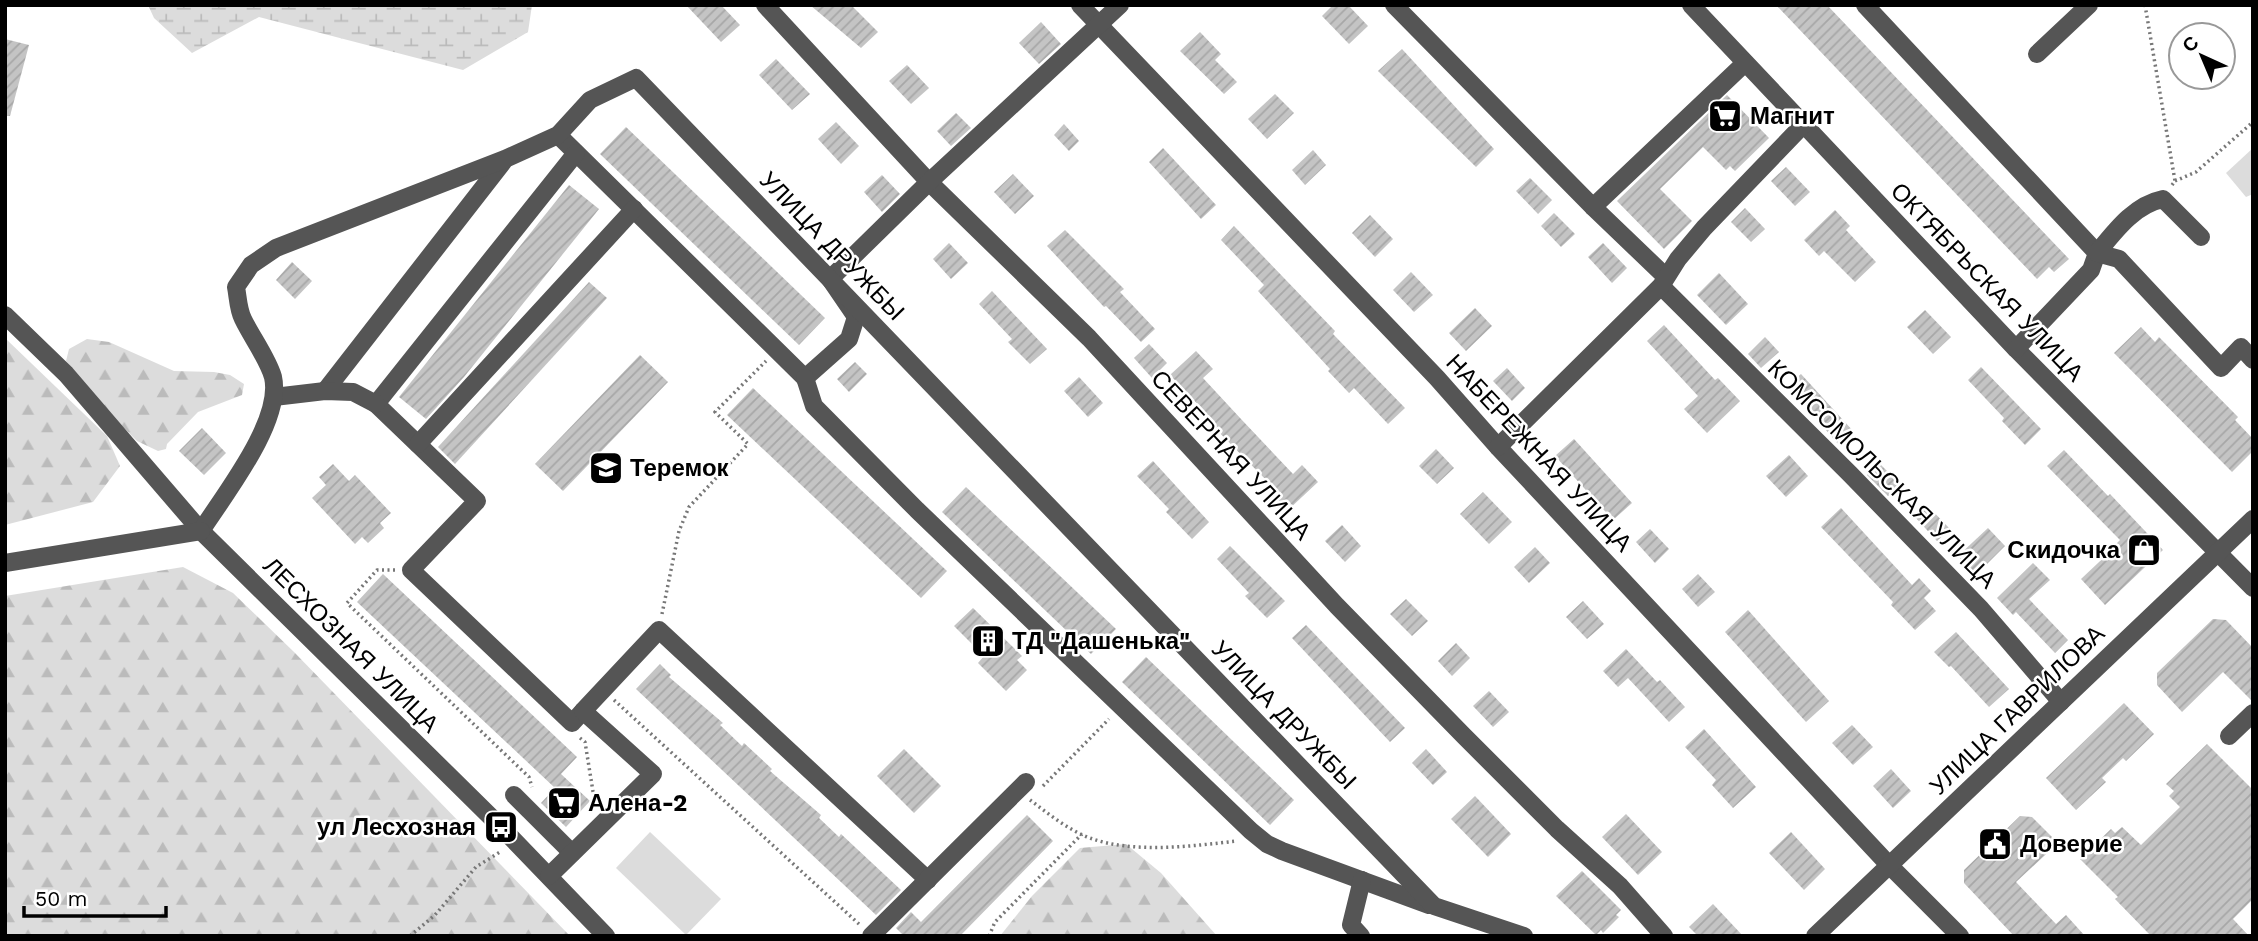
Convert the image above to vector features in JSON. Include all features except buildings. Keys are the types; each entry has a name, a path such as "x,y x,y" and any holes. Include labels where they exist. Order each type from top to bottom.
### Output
{"street":[{"name":"СЕВЕРНАЯ УЛИЦА","path":"765,5 929,183 1089,338 1337,606 1557,829 1620,886 1664,936"},
{"name":"НАБЕРЕЖНАЯ УЛИЦА","path":"1080,5 1437,378 1498,447 1889,865 1960,936"},
{"path":"805,378 849,339 856,317 830,279 1120,5"},
{"name":"КОМСОМОЛЬСКАЯ УЛИЦА","path":"1394,5 1981,608 2061,702"},
{"name":"ОКТЯБРЬСКАЯ УЛИЦА","path":"1691,5 2016,349 2253,588"},
{"path":"1865,5 2097,253 2119,259 2221,368 2241,347 2253,360"},
{"path":"2037,54 2089,5"},
{"path":"1593,207 1745,64"},
{"name":"УЛИЦА ДРУЖБЫ","path":"274,397 272,376 241,316 239,306 236,287 251,265 276,248 505,159 558,135 590,100 636,78 1434,906 1524,936"},
{"path":"1498,447 1663,281 1704,228 1802,125"},
{"path":"558,135 805,378 814,406 917,510 1260,838 1282,851 1434,906"},
{"path":"376,404 576,153"},
{"path":"325,391 505,159"},
{"path":"2016,349 2091,270 2097,253 2120,224 2148,202 2163,199 2201,237"},
{"path":"418,444 634,209"},
{"name":"ЛЕСХОЗНАЯ УЛИЦА","path":"5,315 66,374 201,531 516,843 606,936"},
{"path":"5,563 201,531 256,444 268,420 274,397 325,391 353,392 376,404 477,501 411,570 572,723 659,630 928,880"},
{"name":"УЛИЦА ГАВРИЛОВА","path":"1815,936 2253,519"},
{"path":"548,876 653,774 583,711"},
{"path":"2229,736 2253,713"},
{"path":"871,935 1028,787"},
{"path":"514,795 572,853"},
{"path":"1361,936 1351,925 1362,880"}],"path":[{"path":"2146,5 2175,181"},
{"path":"2163,199 2175,181 2196,172 2253,122"},
{"path":"659,630 679,531 689,507 748,444 715,412 777,350"},
{"path":"411,570 377,570 347,603 529,776 536,804 530,811"},
{"path":"612,699 871,935"},
{"path":"1121,707 1028,787 1061,822 1082,834 1121,846 1193,846 1260,838"},
{"path":"989,936 995,922 1082,834"},
{"path":"410,936 435,915 476,867 516,843"}],"green space":[{"path":"148,5 532,5 528,32 463,70 259,17 192,53 154,18"},
{"path":"2253,148 2253,194 2246,197 2226,173"},
{"path":"5,338 107,436 120,466 93,502 5,525"},
{"path":"87,339 109,342 174,371 230,375 244,384 242,395 198,412 167,444 166,449 158,451 137,441 107,411 66,361 69,349"},
{"path":"183,567 233,593 294,652 570,936 5,936 5,596"},
{"path":"650,832 721,899 686,935 616,868"},
{"path":"1126,844 1161,873 1217,936 1000,936 1032,896 1080,848"}],"place":[{"name":"Магнит","path":"1725,116"},
{"name":"Теремок","path":"606,468"},
{"name":"Скидочка","path":"2144,550"},
{"name":"ТД \"Дашенька\"","path":"988,641"},
{"name":"Алена-2","path":"564,803"},
{"name":"ул Лесхозная","path":"501,827"},
{"name":"Доверие","path":"1995,844"}]}
